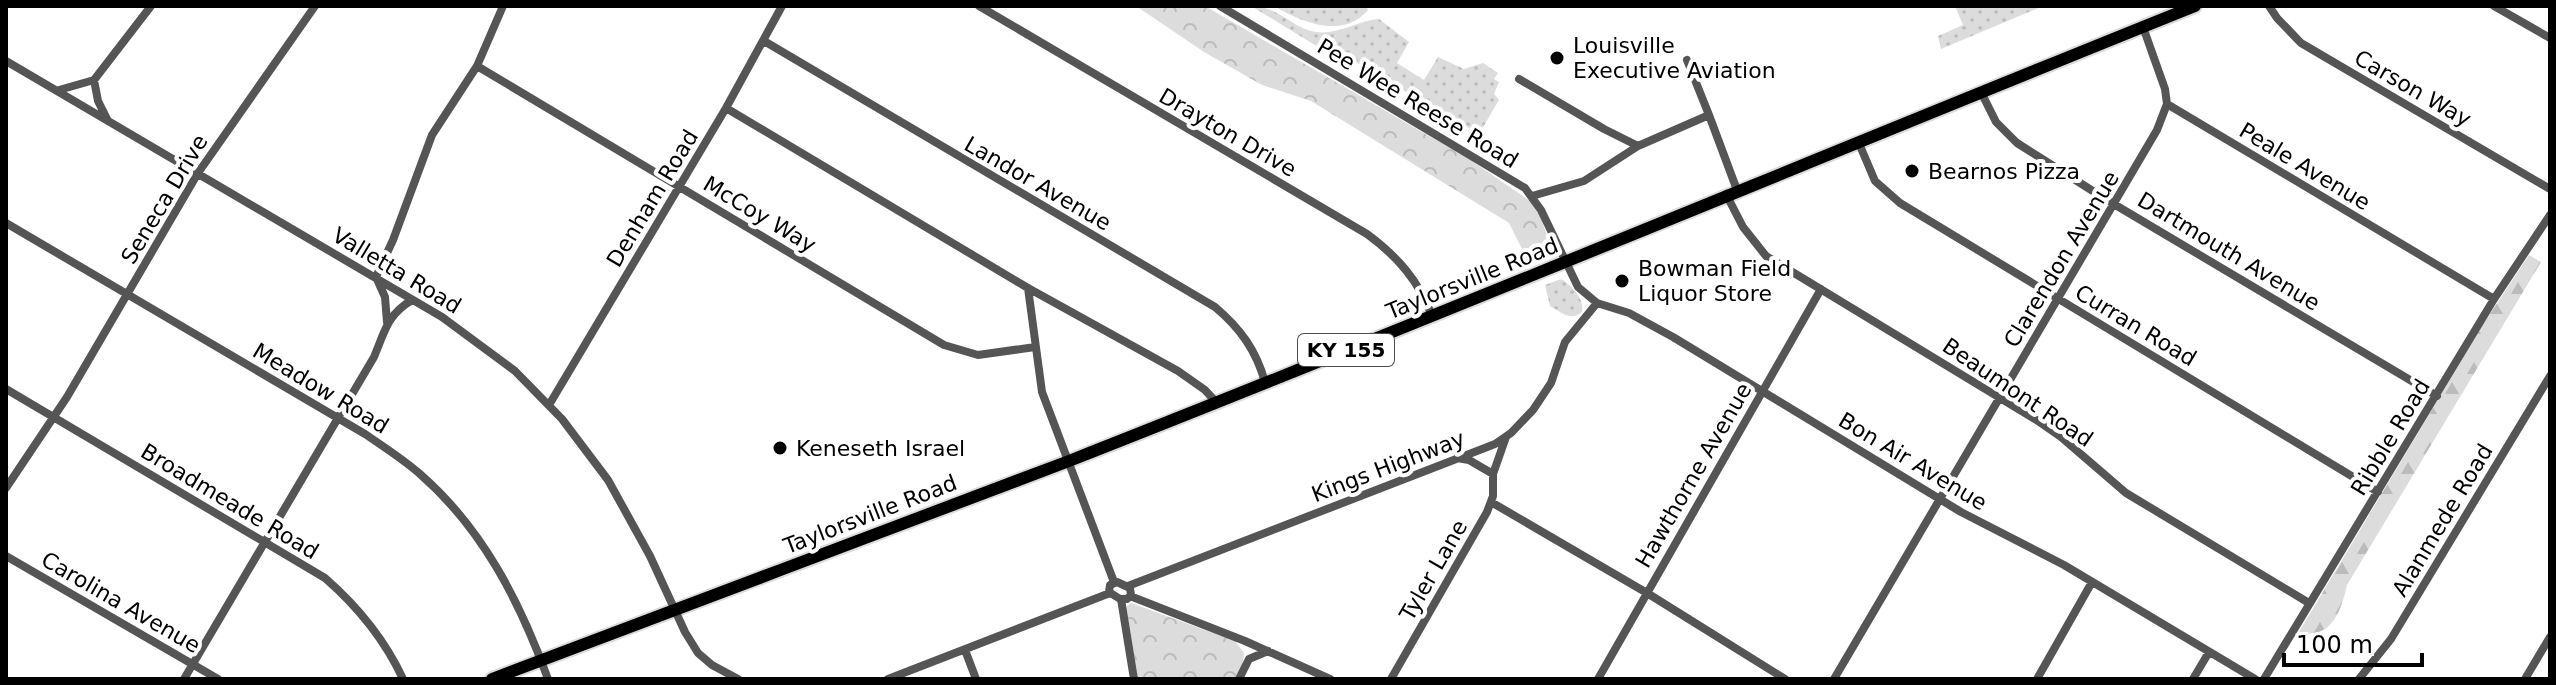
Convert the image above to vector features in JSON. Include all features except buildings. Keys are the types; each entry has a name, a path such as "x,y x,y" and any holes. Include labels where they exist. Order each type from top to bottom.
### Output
{"main road":[{"name":"Taylorsville Road","path":"492,679 1067,461 2195,6"}],"street":[{"path":"58,90 94,80 151,6"},
{"name":"Seneca Drive","path":"6,488 127,295 198,173 315,6"},
{"path":"387,325 385,297 376,277 432,135 477,66 503,6"},
{"name":"Denham Road","path":"549,405 680,187 782,6"},
{"name":"Drayton Drive","path":"979,6 1367,234 1403,264 1424,296 1432,316"},
{"name":"Pee Wee Reese Road","path":"1220,6 1518,184 1532,196 1541,210 1567,261"},
{"name":"Carson Way","path":"2269,6 2301,43 2550,189"},
{"path":"2494,6 2550,38"},
{"path":"2143,27 2165,89 2167,104"},
{"name":"Landor Avenue","path":"764,41 1215,307 1245,337 1257,358 1265,382"},
{"name":"Beaumont Road","path":"1687,60 1709,115 1738,218 1759,250 2061,437 2126,493 2309,603"},
{"name":"Valletta Road","path":"6,61 376,277 467,333 496,355 575,434 608,480 650,556 675,610"},
{"name":"McCoy Way","path":"477,66 952,349 978,355 1035,347"},
{"path":"1519,79 1638,146"},
{"path":"94,80 98,101 108,121"},
{"name":"Dartmouth Avenue","path":"1981,92 2007,136 2114,204 2437,396"},
{"name":"Clarendon Avenue","path":"1834,679 1939,497 2145,154 2167,104"},
{"name":"Peale Avenue","path":"2167,104 2494,299"},
{"path":"726,108 1028,288 1178,371 1216,402"},
{"path":"1532,196 1584,181 1638,146 1709,115"},
{"name":"Curran Road","path":"1858,141 1868,169 1886,193 2378,492"},
{"name":"Ribble Road","path":"2264,679 2494,299 2550,215"},
{"name":"Meadow Road","path":"6,223 337,418 420,474 461,515 503,574 548,679"},
{"path":"1567,261 1578,287 1597,303"},
{"path":"1028,288 1042,392 1114,582"},
{"name":"Hawthorne Avenue","path":"1598,679 1821,289"},
{"path":"184,679 374,357 394,312 412,300"},
{"name":"Bon Air Avenue","path":"1597,303 1639,318 1939,497 2092,582 2255,679"},
{"name":"Kings Highway","path":"1128,586 1495,444 1523,421 1542,396 1556,372 1565,342 1597,303"},
{"name":"Alanmede Road","path":"2359,679 2391,639 2550,376"},
{"name":"Broadmeade Road","path":"6,389 325,578 345,595 376,633 403,679"},
{"name":"Tyler Lane","path":"1391,679 1491,502 1493,474 1507,436"},
{"path":"1456,458 1469,460 1493,474"},
{"path":"1491,502 1647,593 1785,679"},
{"name":"Carolina Avenue","path":"6,556 218,679"},
{"path":"1114,582 1128,586 1125,598 1134,679"},
{"path":"1110,593 1108,588 1114,582"},
{"path":"2037,679 2092,582"},
{"path":"888,679 1110,593 1245,641 1330,679"},
{"path":"675,610 698,653 712,665 738,679"},
{"path":"2525,679 2550,637"},
{"path":"1239,679 1249,659 1245,641"},
{"path":"965,650 976,679"},
{"path":"1249,659 1268,651"},
{"path":"2193,679 2209,652"}],"green space":[{"path":"1136,6 1205,6 1472,161 1536,205 1552,249 1529,263 1509,223 1311,101 1262,85 1204,52"},
{"path":"1251,6 1277,13 1316,32 1332,32 1379,19 1409,42 1397,63 1424,80 1438,57 1464,69 1483,63 1498,73 1494,79 1499,82 1494,94 1499,100 1479,134 1345,56 1341,61"},
{"path":"1274,6 1366,6 1368,10 1358,19 1334,26 1297,18"},
{"path":"1955,6 2043,6 1941,49 1938,36 1963,25"},
{"path":"2529,255 2541,262 2347,585 2338,614 2327,628 2319,632 2299,632 2482,326"},
{"path":"1561,279 1579,297 1582,312 1578,315 1566,315 1550,306 1545,285"},
{"path":"1131,603 1235,641 1244,653 1242,666 1234,679 1138,679 1127,611"}],"place":[{"name":"Louisville Executive Aviation","path":"1557,58"},
{"name":"Bearnos Pizza","path":"1912,171"},
{"name":"Bowman Field Liquor Store","path":"1622,281"},
{"name":"Keneseth Israel","path":"780,448"}]}
